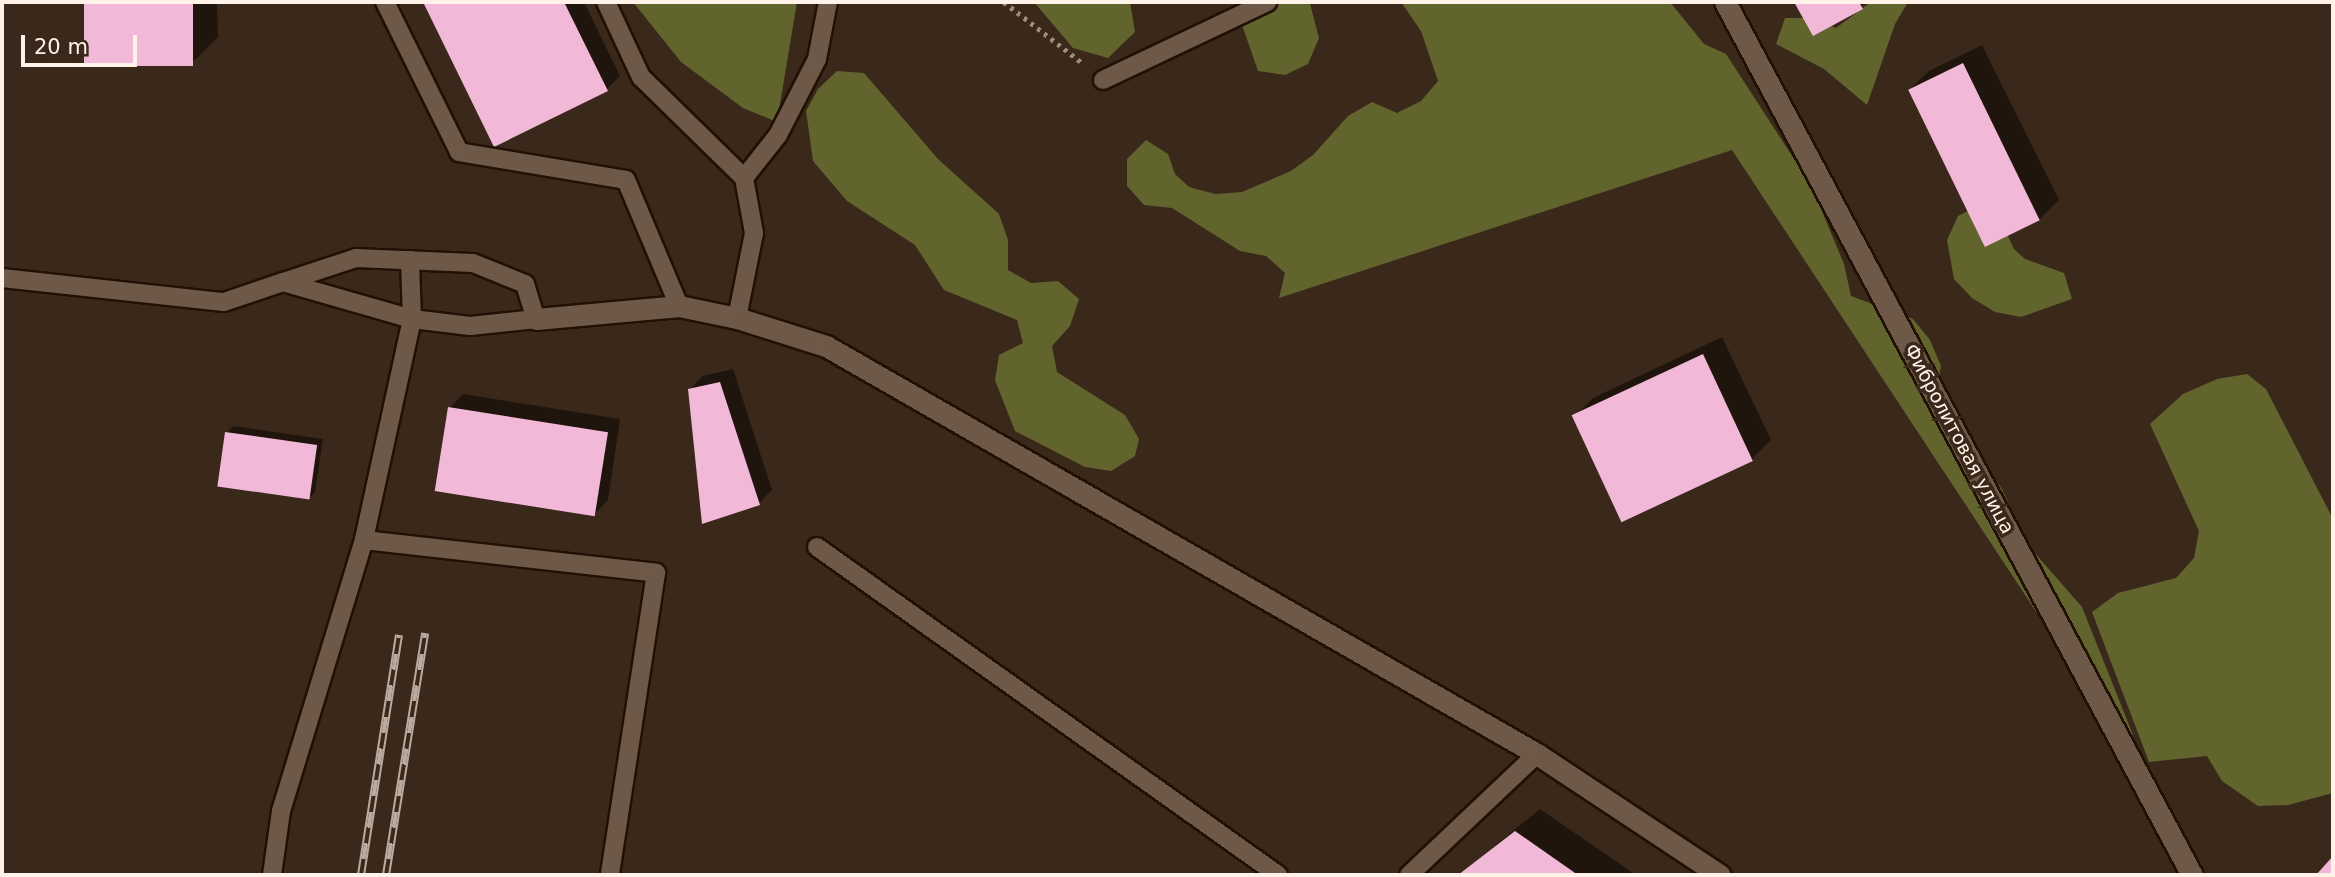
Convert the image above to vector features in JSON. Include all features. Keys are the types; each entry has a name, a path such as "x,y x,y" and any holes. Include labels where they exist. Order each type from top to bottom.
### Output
{"street":[{"name":"Фибролитовая улица","path":"1725,2 2192,875"},
{"path":"536,319 678,306 737,318 826,346 1537,754 1720,875"}],"lane":[{"path":"385,2 459,152 626,180 678,306"},
{"path":"606,2 641,77 744,178 754,233 737,318"},
{"path":"744,178 778,135 817,60 828,2"},
{"path":"1103,80 1267,2"},
{"path":"2,278 224,302 283,282 356,258 473,263 525,284 536,319 470,326 412,319 283,282"},
{"path":"272,875 281,811 364,540 412,319 410,260"},
{"path":"364,540 656,573 610,875"},
{"path":"817,547 1278,875"},
{"path":"1409,875 1537,754"}],"path":[{"path":"1004,2 1103,80"}],"green space":[{"path":"633,2 797,2 777,122 743,108 681,62"},
{"path":"1034,2 1130,2 1135,32 1108,58 1073,48"},
{"path":"1262,2 1310,4 1319,38 1308,64 1285,75 1258,71 1241,22"},
{"path":"1401,2 1670,2 1704,44 1726,54 1811,185 1844,264 1851,296 1913,319 1930,340 1941,366 1936,393 1964,463 1986,467 2002,489 2026,543 2082,607 2135,740 2139,768 1732,150 1279,298 1285,273 1266,256 1240,251 1172,208 1144,205 1127,186 1127,159 1146,140 1168,154 1175,174 1189,187 1215,194 1242,192 1291,171 1313,155 1348,116 1372,102 1397,113 1421,101 1438,81 1421,31"},
{"path":"1871,2 1908,2 1895,24 1867,105 1824,69 1776,44 1785,18 1813,18 1836,28"},
{"path":"837,71 864,73 938,159 999,214 1008,240 1008,270 1031,283 1058,281 1079,299 1070,326 1052,346 1057,372 1125,415 1139,439 1135,456 1111,471 1085,467 1015,431 995,380 999,355 1023,343 1017,320 944,290 915,245 847,201 813,161 806,111 818,89"},
{"path":"1982,204 1995,208 2014,249 2025,259 2064,273 2072,299 2021,317 1995,312 1972,298 1954,279 1947,240 1958,216"},
{"path":"2247,374 2266,389 2333,519 2333,793 2288,805 2258,806 2222,781 2207,756 2149,762 2092,612 2118,593 2176,578 2194,558 2199,531 2150,424 2183,394 2217,379"}],"building":[{"path":"84,2 193,2 193,66 84,66"},
{"path":"423,2 564,2 608,91 494,147"},
{"path":"1794,2 1859,2 1863,9 1813,36"},
{"path":"1963,63 2040,220 1985,247 1908,90"},
{"path":"1703,354 1753,461 1621,522 1572,415"},
{"path":"720,382 760,505 702,524 688,389"},
{"path":"448,407 608,432 595,516 435,491"},
{"path":"225,432 317,445 309,499 217,486"},
{"path":"1515,831 1578,875 1458,875"},
{"path":"2333,856 2333,875 2316,875"}],"railway":[{"path":"386,875 425,633"},
{"path":"361,875 399,635"}]}
